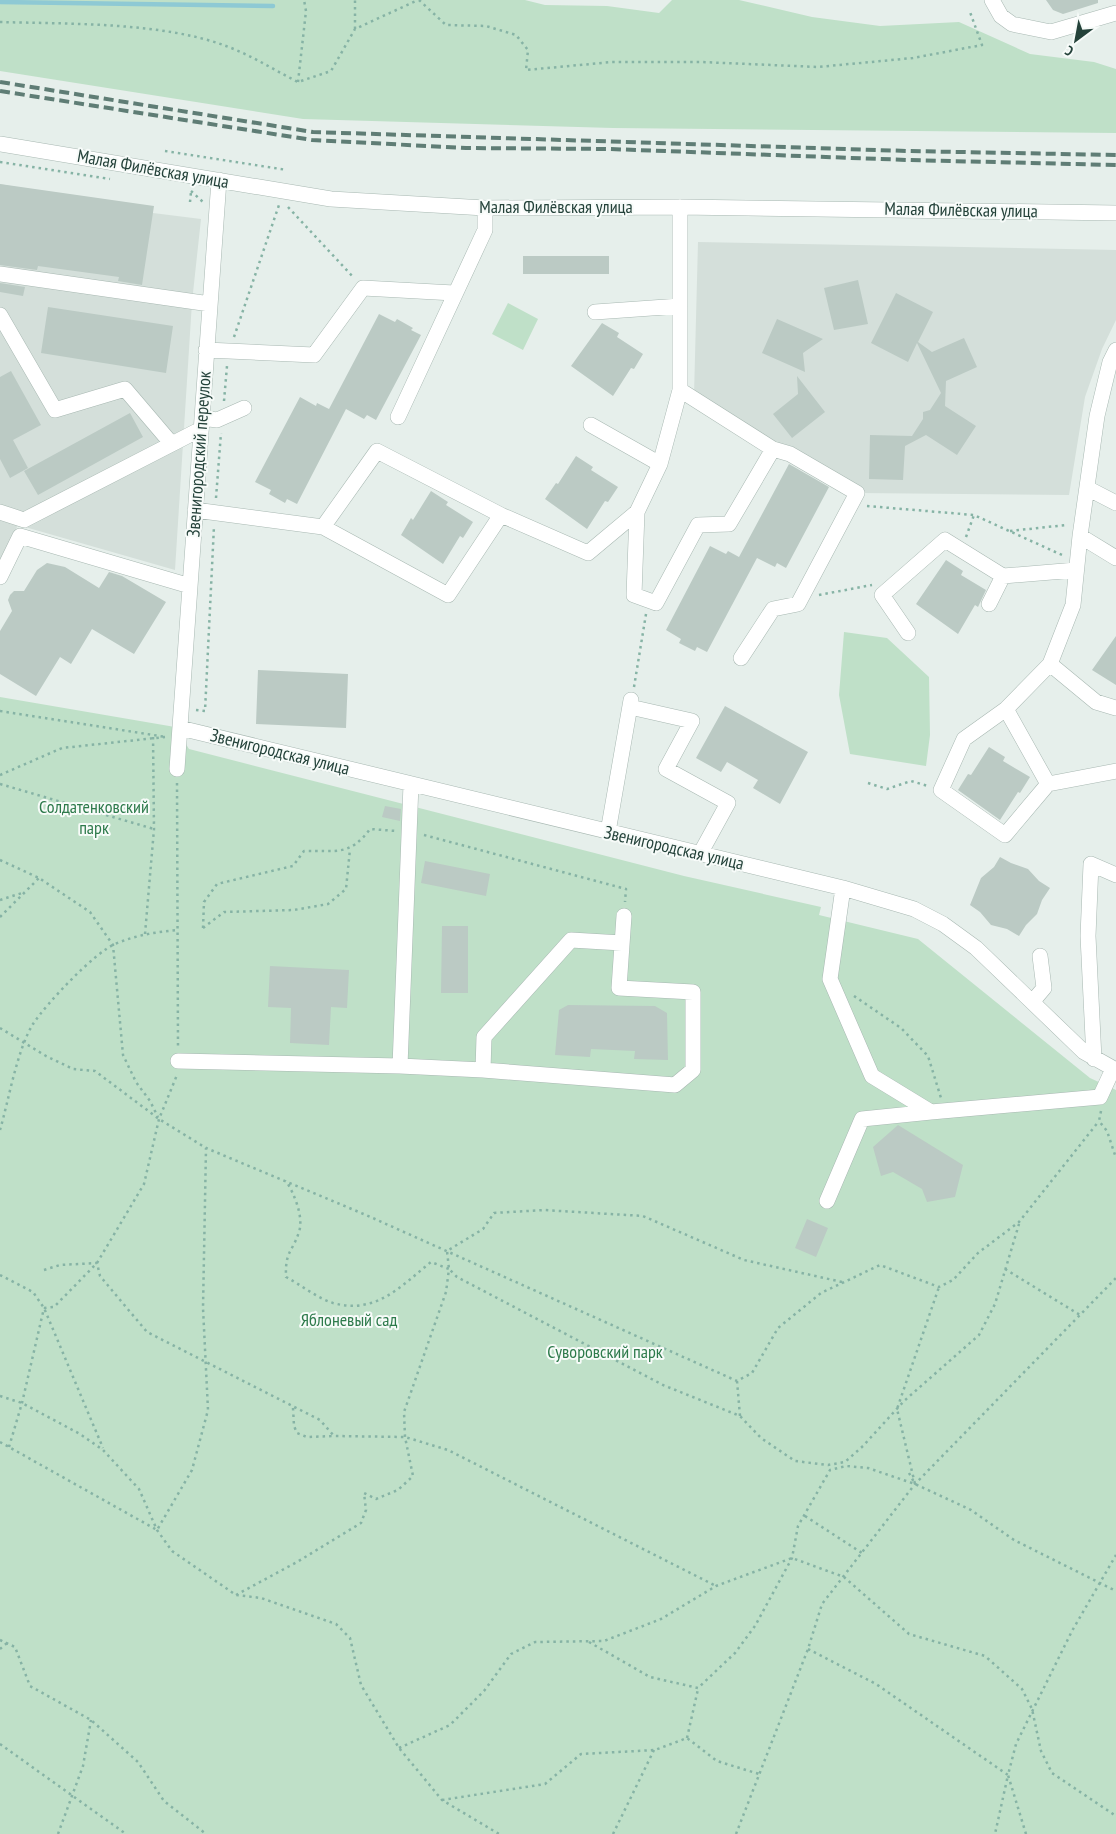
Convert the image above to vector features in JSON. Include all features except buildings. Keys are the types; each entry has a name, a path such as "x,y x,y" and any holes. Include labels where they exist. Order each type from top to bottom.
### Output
{"street":[{"path":"992,0 1001,16 1012,24 1051,32 1116,12"},
{"name":"Малая Филёвская улица","path":"0,144 331,199 485,208 680,207 1116,213"},
{"name":"Звенигородский переулок","path":"177,769 175,735 190,586 220,180"},
{"path":"680,207 680,390 660,464 638,512 634,595 656,603 698,525 729,524 774,449"},
{"path":"398,417 454,293 485,230 485,208"},
{"path":"0,274 210,304"},
{"path":"206,350 314,355 363,288 454,293"},
{"path":"595,312 680,306"},
{"path":"0,315 55,410 125,389 171,443"},
{"path":"1116,350 1110,362 1097,416 1081,530 1073,605 1050,664 1006,709 964,739 941,790 1006,834 1048,784 1116,771"},
{"path":"680,390 774,449 790,454 857,493 798,604 773,609 741,658"},
{"path":"0,512 24,520 171,443 201,423 218,420 244,408"},
{"path":"591,425 660,464"},
{"path":"323,527 378,451 501,515 588,553 638,512"},
{"path":"1087,488 1116,503"},
{"path":"195,510 323,527 448,595 501,515"},
{"path":"1081,530 1116,558"},
{"path":"0,577 20,536 190,586"},
{"path":"908,634 882,595 945,540 1003,576 1077,566"},
{"path":"989,604 1003,576"},
{"path":"1050,664 1096,702 1116,708"},
{"path":"608,832 631,703 692,721 666,769 728,803 700,854"},
{"path":"1006,709 1048,784"},
{"name":"Звенигородская улица","path":"175,735 411,784 843,888 914,909 943,924 976,948 1094,1059 1114,1070"},
{"path":"400,1066 411,784"},
{"path":"1094,1059 1088,936 1090,864 1116,875"},
{"path":"843,888 830,979 872,1076 938,1112"},
{"path":"178,1061 400,1066 484,1070 675,1086 693,1070 693,992 619,988 624,916"},
{"path":"484,1070 484,1037 571,940 622,943"},
{"path":"1033,1001 1044,988 1040,956"},
{"path":"827,1201 862,1119 1100,1097 1114,1070"}],"path":[{"path":"298,82 306,11 304,0"},
{"path":"0,22 90,24 166,32 226,46 298,82 331,71 355,30 355,0"},
{"path":"355,30 419,0 446,25 486,26 516,34 528,50 526,70 612,62 701,62 818,68 913,58 982,45 970,12"},
{"path":"164,151 287,170"},
{"path":"190,202 191,191"},
{"path":"205,711 214,513 228,351 279,204"},
{"path":"287,205 363,288"},
{"path":"850,504 974,515 1077,566"},
{"path":"960,550 974,515"},
{"path":"1008,532 1081,530"},
{"path":"800,599 883,583 893,585"},
{"path":"631,703 649,600"},
{"path":"0,711 153,734 175,735"},
{"path":"145,934 154,829 153,734"},
{"path":"0,775 62,748 175,735"},
{"path":"44,1308 54,1307 97,1263 144,1184 159,1119 178,1073 177,769"},
{"path":"868,783 887,788 911,781 941,790"},
{"path":"0,784 154,829"},
{"path":"203,928 224,912 294,910 328,904 346,889 350,849"},
{"path":"0,860 39,878 90,912 113,945 123,1055 136,1082 150,1101 159,1119"},
{"path":"0,917 39,878"},
{"path":"0,900 24,893"},
{"path":"0,1130 24,1044 33,1024 50,1003 91,962 113,945 145,934 178,930"},
{"path":"854,995 901,1028 928,1056 938,1112"},
{"path":"0,1028 24,1044 73,1069 95,1072 159,1119 206,1148 285,1179 737,1381"},
{"path":"915,1484 897,1409 940,1287 953,1280 978,1253 1019,1222 1099,1121 1100,1097"},
{"path":"1099,1121 1107,1131 1116,1158"},
{"path":"157,1530 192,1470 208,1410 203,1298 206,1148"},
{"path":"285,1179 296,1196 300,1231 286,1259 286,1276 333,1303 366,1306 395,1291 431,1262 663,1385 740,1416 761,1438 795,1461 828,1465 845,1462 897,1409 979,1335 995,1304 1019,1222"},
{"path":"446,1251 483,1229 494,1213 544,1210 643,1216 744,1260 842,1282"},
{"path":"236,1595 297,1562 361,1523 366,1510 364,1493 376,1499 398,1490 414,1476 406,1437 404,1412 446,1292 449,1270 446,1251"},
{"path":"44,1270 60,1265 97,1263"},
{"path":"97,1263 100,1276 147,1332 293,1408 320,1420 334,1436"},
{"path":"737,1381 752,1373 778,1328 821,1293 842,1282 880,1265 940,1287"},
{"path":"1005,1269 1080,1315"},
{"path":"0,1275 33,1292 44,1308 103,1450"},
{"path":"736,1834 808,1649 822,1604 915,1484 1116,1278"},
{"path":"9,1447 22,1403 44,1308"},
{"path":"737,1381 740,1416"},
{"path":"0,1396 22,1403 80,1434 103,1450 139,1488 157,1530 172,1551 236,1595 261,1598 336,1624 350,1638 362,1685 399,1748 442,1800 499,1834"},
{"path":"293,1408 294,1426 297,1433 307,1437 406,1437 448,1450 716,1586"},
{"path":"0,1442 157,1530"},
{"path":"687,1738 698,1688 735,1653 756,1626 792,1558 798,1526 830,1470 846,1466 868,1468 915,1484 971,1510 1014,1540 1116,1590"},
{"path":"909,1473 915,1484"},
{"path":"804,1516 862,1553"},
{"path":"995,1834 1016,1744 1032,1709 1099,1582 1116,1555"},
{"path":"399,1748 450,1725 484,1691 511,1654 535,1642 604,1641 661,1619 716,1586 792,1558 844,1577 909,1634 985,1656 1022,1689 1032,1709 1042,1751 1052,1773 1116,1816"},
{"path":"0,1640 15,1647 30,1686 90,1720 138,1762 164,1801 206,1834"},
{"path":"589,1641 650,1677 698,1688"},
{"path":"0,1650 7,1643"},
{"path":"808,1649 876,1684 1008,1775 1026,1834"},
{"path":"58,1834 83,1766 90,1720"},
{"path":"687,1738 717,1761 759,1774"},
{"path":"442,1800 545,1784 581,1754 654,1750 687,1738"},
{"path":"0,1744 126,1834"},
{"path":"613,1834 654,1750"}],"shaded area":[{"path":"0,184 153,213 201,219 192,302 175,570 18,525 0,563"},
{"path":"698,242 1116,250 1116,320 1102,349 1085,397 1069,495 857,493 694,395"}],"green space":[{"path":"0,0 525,0 545,5 607,6 659,13 672,0 739,0 812,17 880,26 959,22 1030,54 1094,62 1116,69 1116,133 613,128 303,119 0,71"},
{"path":"508,303 538,319 523,350 492,334"},
{"path":"844,632 887,638 929,677 930,735 926,766 850,754 839,695"},
{"name":"Суворовский парк","path":"0,697 175,727 189,749 684,876 821,907 819,915 918,939 1090,1078 1116,1090 1116,1834 0,1834"}],"waterway":[{"path":"0,2 273,6"}],"railway":[{"path":"0,82 313,132 908,151 1116,155"},
{"path":"0,91 312,140 466,148 610,149 908,160 1116,165"}],"park label":[{"name":"Солдатенковский парк","path":"94,818"},
{"name":"Яблоневый сад","path":"349,1320"}]}
